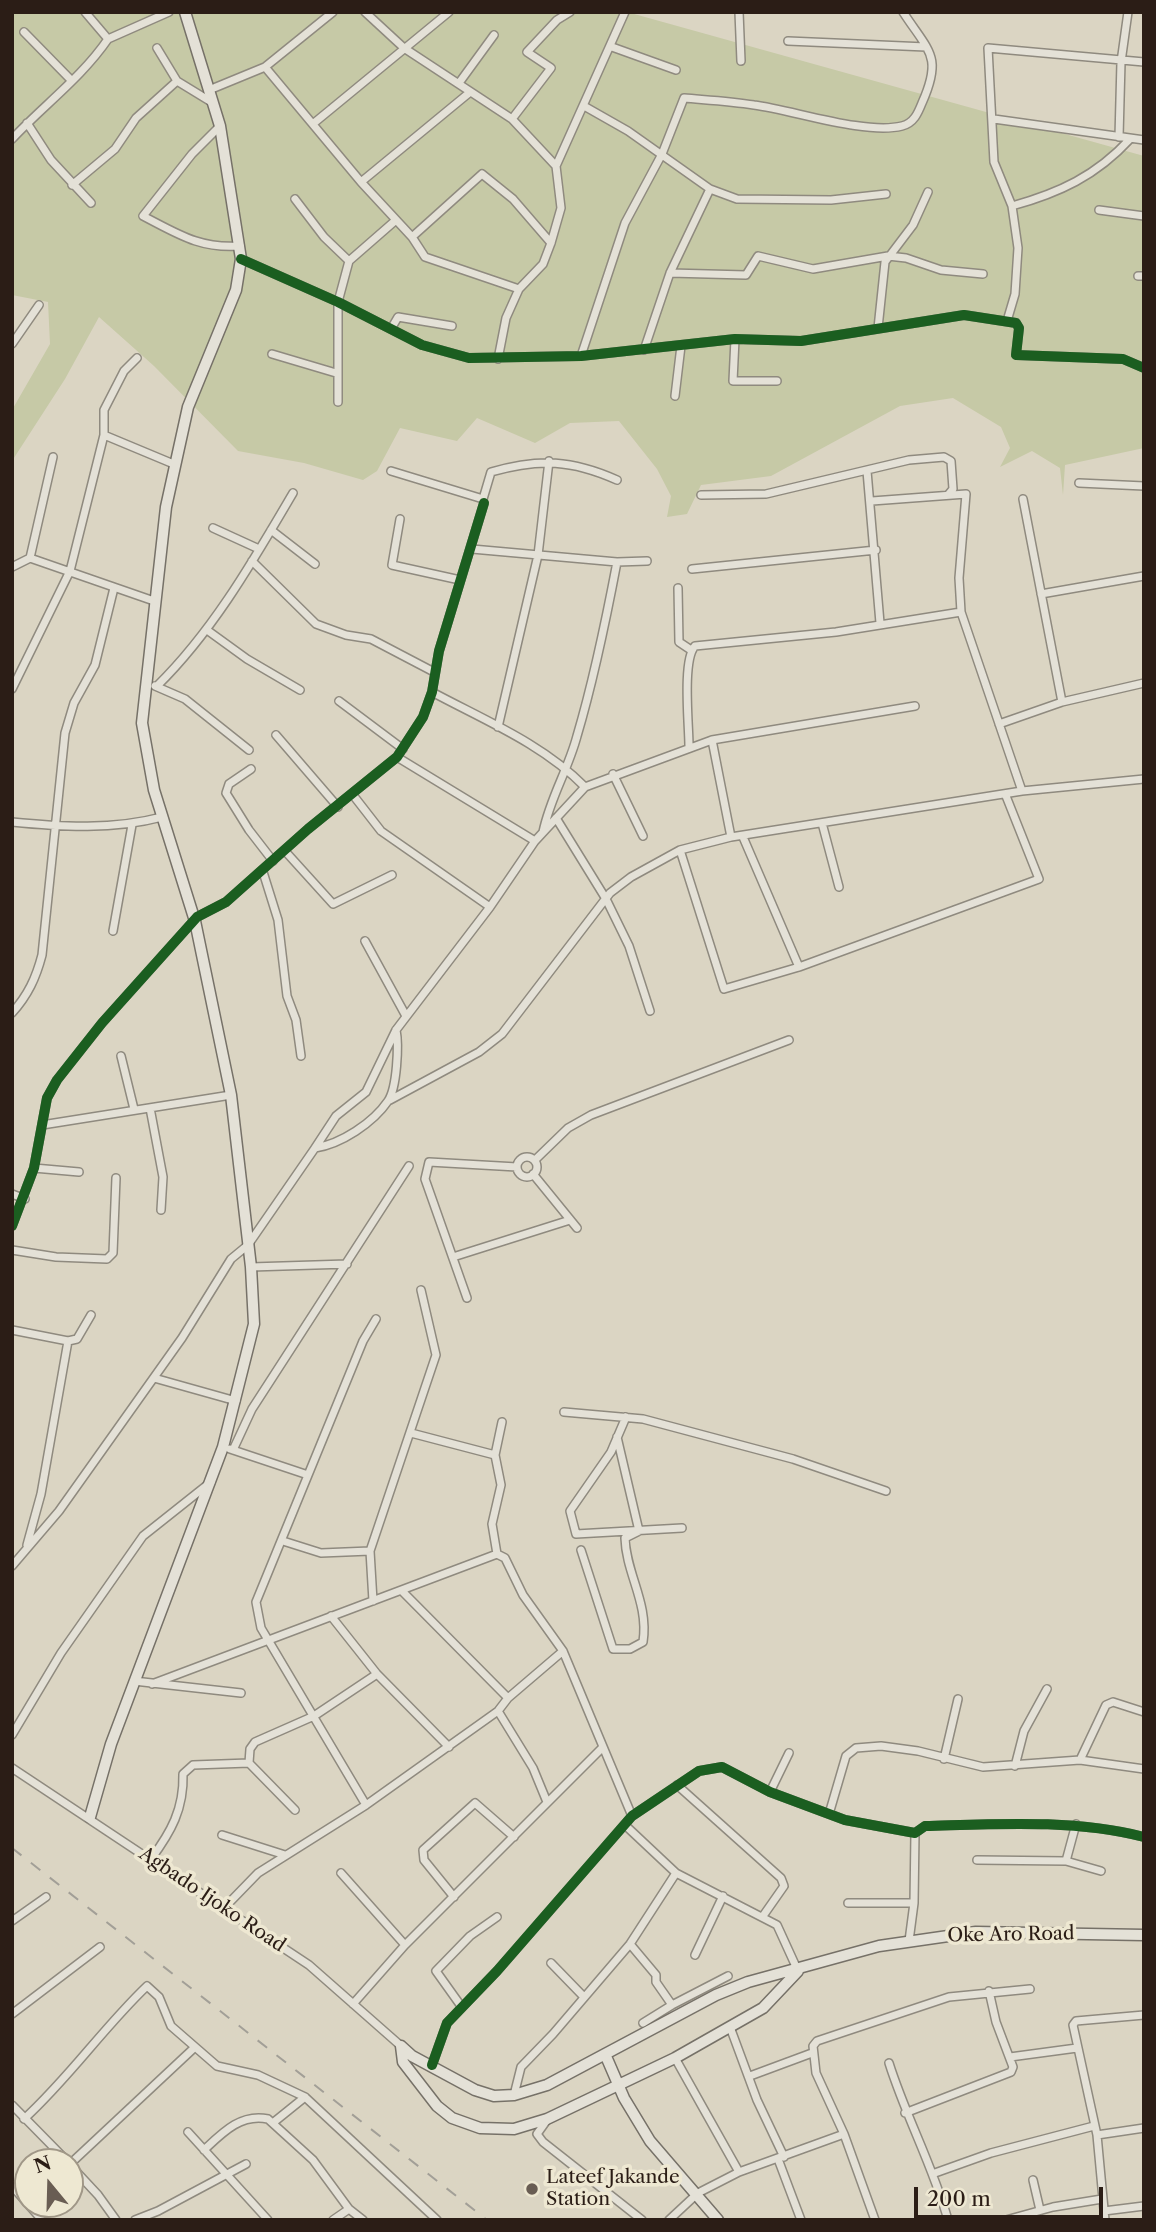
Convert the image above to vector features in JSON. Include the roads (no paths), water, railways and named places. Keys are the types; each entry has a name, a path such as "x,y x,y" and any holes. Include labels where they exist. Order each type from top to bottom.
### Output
{"main road":[{"path":"90,1817 111,1744 134,1681 211,1482 228,1449 236,1401 253,1332 251,1267 231,1095 195,921 162,817 143,735 144,685 166,507 188,407 236,290 242,258 220,126 184,12"},
{"name":"Oke Aro Road","path":"605,2054 716,1995 761,1977 798,1971 847,1955 909,1941 1002,1931 1144,1935"},
{"name":"Oke Aro Road","path":"619,2086 763,2008 798,1971"},
{"name":"Agbado Ijoko Road","path":"401,2046 412,2056 494,2096 514,2095 547,2085 605,2054"},
{"name":"Agbado Ijoko Road","path":"401,2046 403,2062 429,2096 452,2118 480,2128 514,2129 547,2119 619,2086"},
{"path":"605,2054 619,2086 650,2141 698,2193 718,2220"}],"street":[{"path":"85,12 108,39"},
{"path":"12,139 89,67 108,39 169,12"},
{"path":"209,90 265,67 333,12"},
{"path":"365,12 404,48 459,83 468,93 512,119 556,166"},
{"path":"314,123 449,12"},
{"path":"512,119 551,68 527,52 557,20 570,12"},
{"path":"498,359 506,318 519,289 542,264 551,243 561,208 556,166 612,47 625,12"},
{"path":"739,12 741,61"},
{"path":"581,356 625,223 662,154 684,98 754,105 875,127 909,124 915,118 934,77 933,56 903,12"},
{"path":"1119,137 1121,62 1128,12"},
{"path":"24,32 72,81"},
{"path":"459,83 494,35"},
{"path":"788,41 926,47"},
{"path":"612,47 676,70"},
{"path":"157,48 177,81 213,103"},
{"path":"1007,321 1018,272 1018,248 1012,206 994,162 994,119 988,48 1144,62"},
{"path":"265,67 361,182 412,237 425,257 519,289"},
{"path":"72,185 114,149 136,118 177,81"},
{"path":"361,182 468,93"},
{"path":"584,106 662,154 710,189 737,199 831,200 886,194"},
{"path":"994,119 1144,140"},
{"path":"27,123 72,185 91,203"},
{"path":"220,126 192,154 143,216 194,243 217,248 240,246"},
{"path":"1012,206 1051,195 1085,179 1112,159 1129,139"},
{"path":"412,237 482,174 513,199 551,243"},
{"path":"644,350 670,273 710,189"},
{"path":"878,328 888,256 913,225 928,192"},
{"path":"295,200 324,237 349,261"},
{"path":"1099,209 1144,216"},
{"path":"338,402 338,302 349,261 397,220"},
{"path":"670,273 746,275 758,256 813,269 888,256 906,258 941,270 983,274"},
{"path":"242,258 338,302 422,345 469,358 581,356 735,339 801,341 964,316 1016,323 1019,328 1016,355 1123,359 1144,368"},
{"path":"12,344 38,305"},
{"path":"391,329 398,317 452,326"},
{"path":"735,339 733,380 777,381"},
{"path":"675,396 681,345"},
{"path":"272,354 336,373"},
{"path":"12,689 70,571 104,436 104,410 124,371 137,358"},
{"path":"104,436 176,465"},
{"path":"30,558 53,457"},
{"path":"701,495 766,494 909,460 944,457 951,461 953,489 948,495"},
{"path":"498,727 538,555 549,461"},
{"path":"391,471 440,483 483,499 491,472 549,461 584,466 617,480"},
{"path":"867,471 872,501 880,623"},
{"path":"1079,483 1144,486"},
{"path":"157,687 186,658 207,630 293,493"},
{"path":"872,501 965,494 959,578 961,612 1022,791"},
{"path":"1023,499 1062,702"},
{"path":"12,1226 34,1168 47,1098 57,1080 102,1023 195,921 226,902 263,872 403,749 423,717 432,692 434,672 484,503"},
{"path":"400,519 392,565 460,580"},
{"path":"213,528 259,549"},
{"path":"271,530 315,564"},
{"path":"472,549 617,562 647,561"},
{"path":"692,569 876,550"},
{"path":"12,566 30,558 154,601"},
{"path":"252,561 316,624 346,635 371,639 434,672"},
{"path":"543,833 549,804 567,769 605,623 617,562"},
{"path":"1041,594 1144,576"},
{"path":"12,1013 26,997 42,955 65,733 74,703 92,673 114,588"},
{"path":"678,588 679,642 691,650"},
{"path":"691,650 708,643 836,632 961,612"},
{"path":"207,630 247,659 300,690"},
{"path":"689,746 688,680 691,650"},
{"path":"999,724 1062,702 1144,682"},
{"path":"144,685 157,687 185,699 249,750"},
{"path":"432,692 498,727 567,769 585,787"},
{"path":"339,701 403,749"},
{"path":"12,1566 59,1511 153,1378 231,1259 248,1245 336,1116 366,1092 396,1030 406,1016 490,906 535,841 585,787 613,774 712,740 915,706"},
{"path":"276,735 338,807"},
{"path":"712,740 731,837"},
{"path":"397,757 535,841"},
{"path":"251,769 229,784 226,793 249,831 273,861"},
{"path":"613,774 643,836"},
{"path":"315,1148 341,1141 390,1100 479,1052 502,1034 606,899 631,877 680,850 778,828 1006,796 1022,791 1144,779"},
{"path":"353,794 381,831 462,884 490,906"},
{"path":"680,850 724,989 799,967 1039,879 1006,796"},
{"path":"12,822 57,826 132,825 162,817"},
{"path":"556,818 606,899 629,946 650,1011"},
{"path":"822,822 839,887"},
{"path":"113,931 132,825"},
{"path":"743,837 799,967"},
{"path":"285,850 332,904 364,892 392,875"},
{"path":"263,872 278,920 288,1003 296,1020 301,1056"},
{"path":"365,941 406,1016"},
{"path":"390,1100 399,1049 396,1030"},
{"path":"535,1160 568,1128 591,1115 789,1040"},
{"path":"121,1056 134,1109"},
{"path":"41,1125 231,1095"},
{"path":"150,1108 163,1177 162,1210"},
{"path":"517,1167 524,1157 535,1160"},
{"path":"517,1167 522,1175 533,1174 537,1169 535,1160"},
{"path":"467,1298 425,1179 429,1162 517,1167"},
{"path":"308,1475 228,1449 409,1166"},
{"path":"34,1168 79,1172"},
{"path":"533,1174 577,1228"},
{"path":"12,1250 68,1258 107,1259 113,1253 116,1178"},
{"path":"12,1194 24,1199"},
{"path":"453,1257 570,1220"},
{"path":"251,1267 347,1264"},
{"path":"373,1601 370,1551 436,1355 421,1290"},
{"path":"12,1330 68,1341 77,1339 91,1315"},
{"path":"366,1805 267,1638 259,1620 257,1595 283,1541 363,1341 376,1319"},
{"path":"27,1546 43,1484 68,1341"},
{"path":"153,1378 236,1401"},
{"path":"564,1412 643,1419 793,1459 886,1491"},
{"path":"626,1417 617,1437 570,1511 576,1534 682,1528"},
{"path":"497,1554 492,1524 501,1485 495,1455 502,1422"},
{"path":"411,1433 495,1455"},
{"path":"617,1437 639,1531"},
{"path":"12,1735 61,1653 144,1536 211,1482"},
{"path":"581,1550 613,1648 630,1649 643,1642 646,1625 637,1583 625,1550 625,1538 639,1531"},
{"path":"283,1541 321,1553 370,1551"},
{"path":"152,1684 267,1638 402,1591 497,1554 505,1558 523,1595 563,1651 632,1816"},
{"path":"402,1591 508,1698"},
{"path":"331,1616 377,1674 449,1747"},
{"path":"225,1907 258,1873 366,1805 498,1711 508,1698 563,1651"},
{"path":"249,1763 250,1749 255,1742 314,1716 377,1674"},
{"path":"134,1681 241,1693"},
{"path":"1015,1766 1024,1731 1047,1689"},
{"path":"944,1759 958,1699"},
{"path":"1080,1760 1106,1705 1113,1702 1144,1712"},
{"path":"498,1711 533,1769 547,1802"},
{"path":"829,1815 851,1750 881,1746 974,1766 1015,1766 1080,1760 1144,1769"},
{"path":"353,2004 405,1945 602,1748"},
{"path":"770,1791 789,1753"},
{"path":"151,1859 171,1831 180,1811 186,1768 193,1765 249,1763 295,1810"},
{"path":"432,2065 447,2023 497,1971 632,1816 699,1771 717,1766 829,1815 915,1833"},
{"name":"Agbado Ijoko Road","path":"12,1768 90,1817 309,1965 401,2046"},
{"path":"677,1785 781,1878 784,1886 763,1916"},
{"path":"454,1897 424,1860 423,1850 475,1803 514,1837"},
{"path":"915,1833 925,1825 1076,1824 1105,1827 1144,1838"},
{"path":"1066,1861 1076,1824"},
{"path":"626,1826 676,1873 777,1925 798,1971"},
{"path":"909,1941 914,1903 915,1833"},
{"path":"222,1835 285,1855"},
{"path":"977,1860 1066,1861 1101,1871"},
{"path":"341,1873 405,1945"},
{"path":"514,2095 521,2067 630,1944 676,1873"},
{"path":"695,1955 723,1896"},
{"path":"12,1921 46,1897"},
{"path":"848,1903 914,1903"},
{"path":"461,2006 436,1971 470,1936 497,1917"},
{"path":"630,1944 656,1975 656,1982 672,2005"},
{"path":"12,2014 100,1947"},
{"path":"551,1963 584,1997"},
{"path":"643,2023 728,1976"},
{"path":"24,2119 58,2088 101,2033 147,1986 159,1997 172,2026 194,2048 217,2066 258,2075 305,2097 437,2220"},
{"path":"875,2220 844,2134 816,2073 812,2053 817,2041 949,1997 1030,1989"},
{"path":"905,2113 1006,2075 1013,2067 996,2022 989,1991"},
{"path":"1144,2015 1076,2021 1073,2030 1097,2135 1104,2215 1144,2206"},
{"path":"730,2026 781,2158 801,2220"},
{"path":"84,2149 194,2048"},
{"path":"1010,2057 1077,2048"},
{"path":"750,2076 812,2053"},
{"path":"675,2058 739,2172"},
{"path":"889,2063 905,2113 935,2173 948,2220"},
{"path":"274,2122 305,2097"},
{"path":"12,2105 54,2148"},
{"path":"204,2150 231,2125 259,2117 274,2122 284,2136 313,2160 349,2209 363,2220"},
{"path":"547,2119 537,2134 543,2142 642,2220"},
{"path":"935,2173 991,2153 1094,2126"},
{"path":"1097,2135 1144,2127"},
{"path":"188,2132 224,2175 268,2220"},
{"path":"669,2220 698,2193 739,2172 844,2134"},
{"path":"135,2220 158,2211 246,2164"},
{"path":"84,2179 116,2220"},
{"path":"1033,2180 1040,2210"},
{"path":"12,2186 42,2220"},
{"path":"1006,2220 1040,2210 1102,2199"},
{"path":"333,2220 349,2209"},
{"path":"158,2211 162,2220"}],"railway":[{"path":"12,1848 487,2220"}],"place":[{"name":"Lateef Jakande Station","path":"532,2189"}]}
